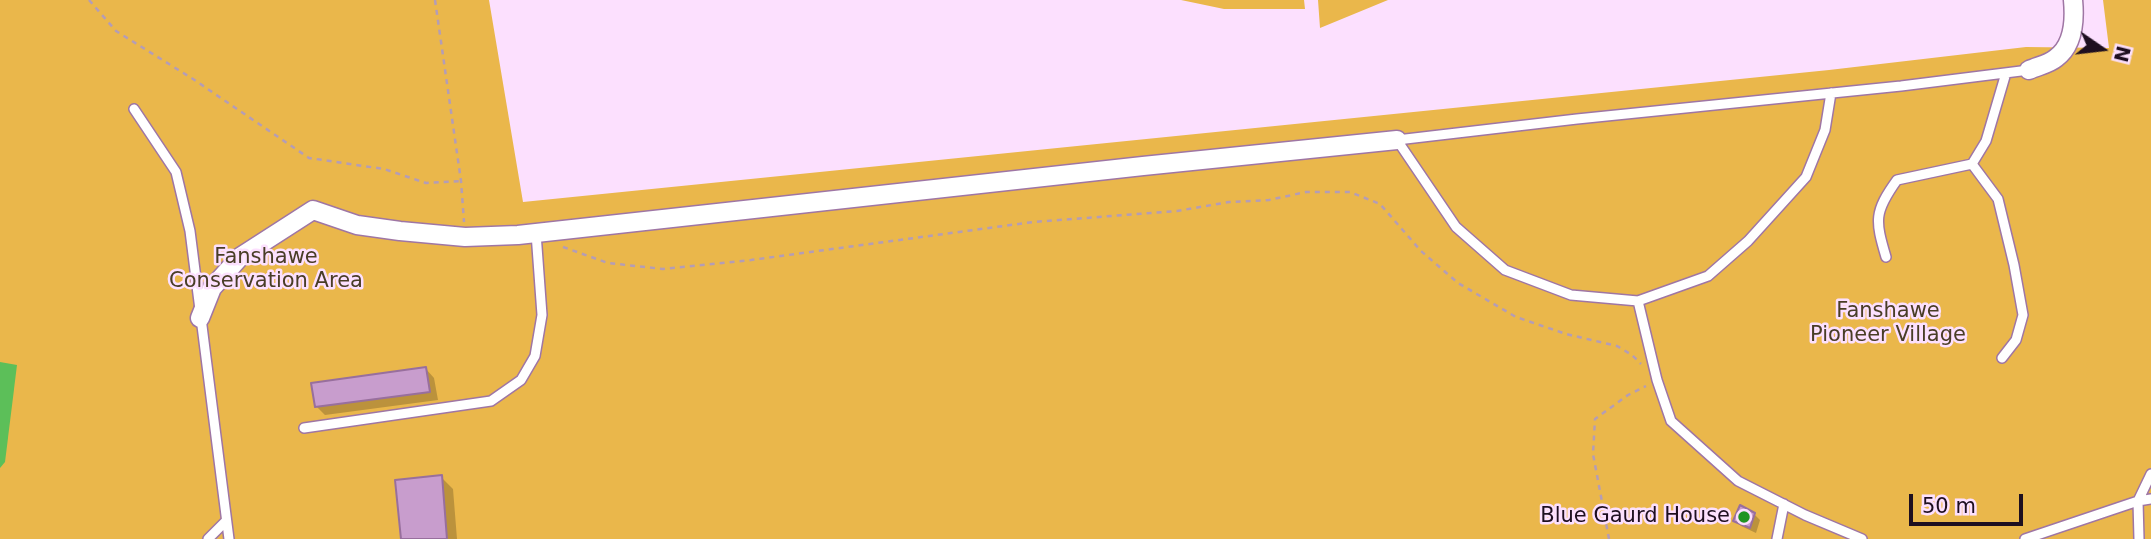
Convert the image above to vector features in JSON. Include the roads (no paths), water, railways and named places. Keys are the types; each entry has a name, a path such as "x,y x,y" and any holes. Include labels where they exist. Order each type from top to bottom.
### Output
{"street":[{"path":"2029,70 2055,59 2067,47 2073,32 2073,0"},
{"path":"200,318 212,288 240,257 313,210 357,225 465,237 536,233 1397,140"}],"lane":[{"path":"1831,93 1825,130 1806,177 1748,241 1708,276 1638,301 1571,295 1505,270 1456,227 1397,140 2029,70"},
{"path":"1886,257 1877,226 1882,200 1897,180 1972,164 1986,141 2006,73"},
{"path":"134,109 176,172 190,232 229,539"},
{"path":"1972,164 1998,199 2023,315 2017,340 2002,358"},
{"path":"304,428 491,401 521,380 535,356 542,315 536,233"},
{"path":"1638,301 1657,380 1671,421 1738,481 1861,539"},
{"path":"2139,539 2138,501 2151,474"},
{"path":"2025,539 2151,499"},
{"path":"1777,539 1784,504"},
{"path":"208,539 226,521"}],"place":[{"name":"Blue Gaurd House","path":"1744,517"}],"park label":[{"name":"Fanshawe Conservation Area","path":"266,270"},
{"name":"Fanshawe Pioneer Village","path":"1888,324"}]}
